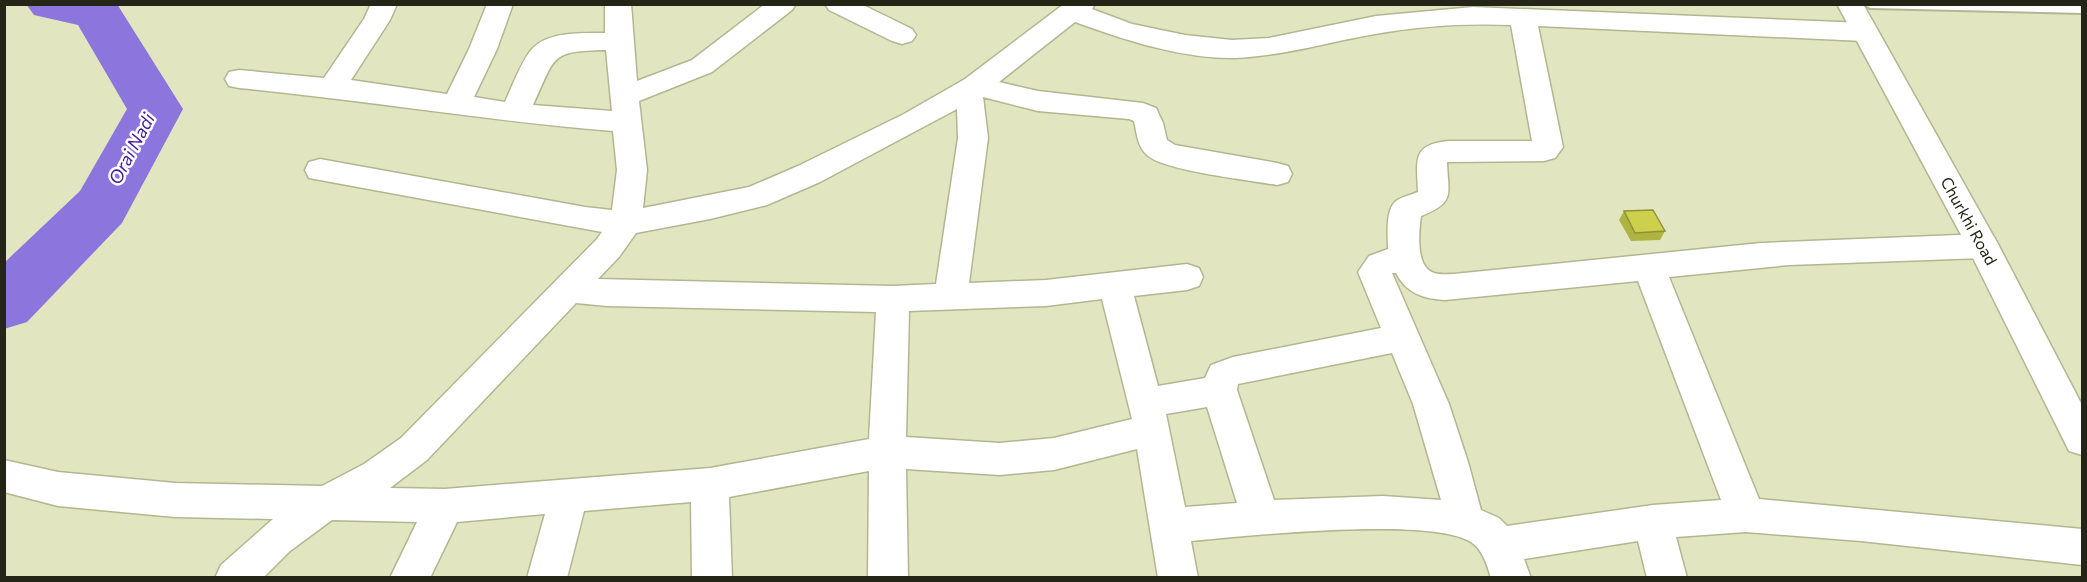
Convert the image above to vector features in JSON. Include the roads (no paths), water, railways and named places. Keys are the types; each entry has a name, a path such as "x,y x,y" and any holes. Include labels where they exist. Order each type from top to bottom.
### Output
{"street":[{"path":"332,88 377,20 384,4"},
{"path":"456,105 483,49 500,4"},
{"path":"235,578 276,539 326,503 377,476 414,449 608,248 626,223 632,170 618,41 618,4"},
{"path":"239,79 332,88 514,113 627,109 702,66 783,4"},
{"name":"Churkhi Road","path":"1850,4 1867,18 2082,440"},
{"path":"849,6 902,35"},
{"path":"320,170 537,211 626,223 710,208 756,197 809,174 914,121 971,88 1078,8 1125,31 1185,44 1232,49 1269,47 1375,15 1523,17 1557,11 1867,18"},
{"path":"1523,17 1548,147 1544,151 1535,152 1449,151 1438,152 1432,156 1432,196 1427,201 1407,209 1405,216 1405,261 1411,274 1422,283 1433,286 1530,281 1649,267 1835,250 1983,246"},
{"path":"514,113 543,54 550,48 562,44 618,41"},
{"path":"971,88 1038,100 1133,110 1146,115 1152,144 1158,151 1174,156 1277,174"},
{"path":"951,297 973,138 971,88"},
{"path":"1405,261 1384,261 1374,272 1431,405 1450,462 1464,519"},
{"path":"1649,267 1746,515"},
{"path":"569,289 619,294 893,299 1116,286 1187,277"},
{"path":"1116,286 1149,416 1178,578"},
{"path":"888,578 887,452 893,299"},
{"path":"1261,518 1219,390 1223,375 1233,370 1403,338"},
{"path":"4,476 58,489 175,500 446,506 710,484 887,452 1000,459 1054,454 1093,446 1149,416 1219,390"},
{"path":"710,484 712,578"},
{"path":"547,578 570,494"},
{"path":"410,578 446,506"},
{"path":"1169,525 1316,514 1432,514 1464,519 1485,529 1504,561 1653,522 1746,515 1861,524 2082,547"},
{"path":"1653,522 1667,578"}],"lane":[{"path":"1867,18 2082,9"}],"waterway":[{"name":"Orai Nadi","path":"4,304 101,207 155,109 96,12 52,4"}]}
